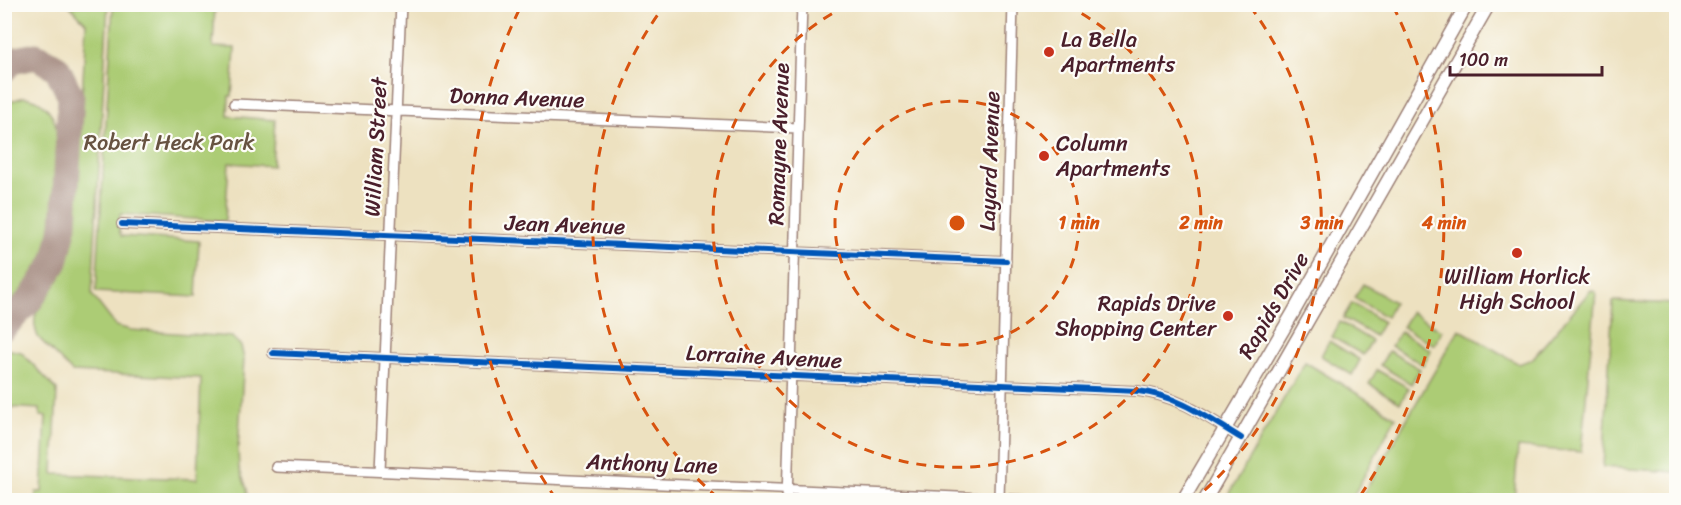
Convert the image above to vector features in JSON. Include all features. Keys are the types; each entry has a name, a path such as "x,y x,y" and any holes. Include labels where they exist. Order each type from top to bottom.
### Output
{"street":[{"name":"William Street","path":"380,471 401,4"},
{"path":"784,4 802,5"},
{"name":"Layard Avenue","path":"999,498 1013,4"},
{"name":"Rapids Drive","path":"1184,501 1305,293 1467,4"},
{"name":"Rapids Drive","path":"1205,501 1489,4"},
{"name":"Romayne Avenue","path":"787,501 802,5"},
{"name":"Donna Avenue","path":"234,104 798,128"},
{"name":"Jean Avenue","path":"123,224 1006,261"},
{"name":"Lorraine Avenue","path":"273,353 1151,392 1178,400 1241,438"},
{"name":"Anthony Lane","path":"276,467 1026,501"}],"green space":[{"path":"69,5 108,5 92,295 116,326 131,330 232,337 241,346 244,359 238,449 239,468 247,489 248,500 36,500 36,492 42,492 46,416 40,416 40,409 5,407 5,349 21,352 57,390 53,474 197,479 201,378 72,372 38,337 36,331 36,314 57,283 64,268 75,228 86,23"},
{"name":"Robert Heck Park","path":"113,5 215,5 213,47 235,48 232,96 229,96 228,116 275,120 272,166 229,163 225,221 120,214 121,236 199,241 196,297 96,292"},
{"path":"24,97 37,100 42,104 50,112 55,123 57,130 55,198 50,232 40,264 29,281 5,307 5,103"},
{"path":"1363,284 1394,302 1386,317 1354,298"},
{"path":"1591,290 1596,292 1581,452 1518,447 1514,500 1360,500 1459,329 1519,364 1532,359"},
{"path":"1613,301 1676,304 1676,472 1603,467"},
{"path":"1352,303 1383,322 1375,336 1343,318"},
{"path":"1411,312 1442,331 1434,345 1402,327"},
{"path":"1340,322 1372,341 1363,355 1332,337"},
{"path":"1400,332 1431,350 1423,365 1391,346"},
{"path":"1329,341 1360,360 1352,375 1321,356"},
{"path":"1389,351 1420,369 1411,384 1380,365"},
{"path":"1305,362 1396,417 1351,500 1225,500"},
{"path":"1377,370 1409,388 1400,403 1369,384"}],"taxiway":[{"path":"4,69 12,61 36,56 57,68 71,97 64,225 55,262 30,300 4,327"}],"cycle path":[{"path":"122,224 1006,261"},
{"path":"273,353 1138,391 1179,402 1241,438"}],"place":[{"name":"La Bella Apartments","path":"1049,52"},
{"name":"Column Apartments","path":"1044,156"},
{"name":"William Horlick High School","path":"1517,253"},
{"name":"Rapids Drive Shopping Center","path":"1228,316"}]}
